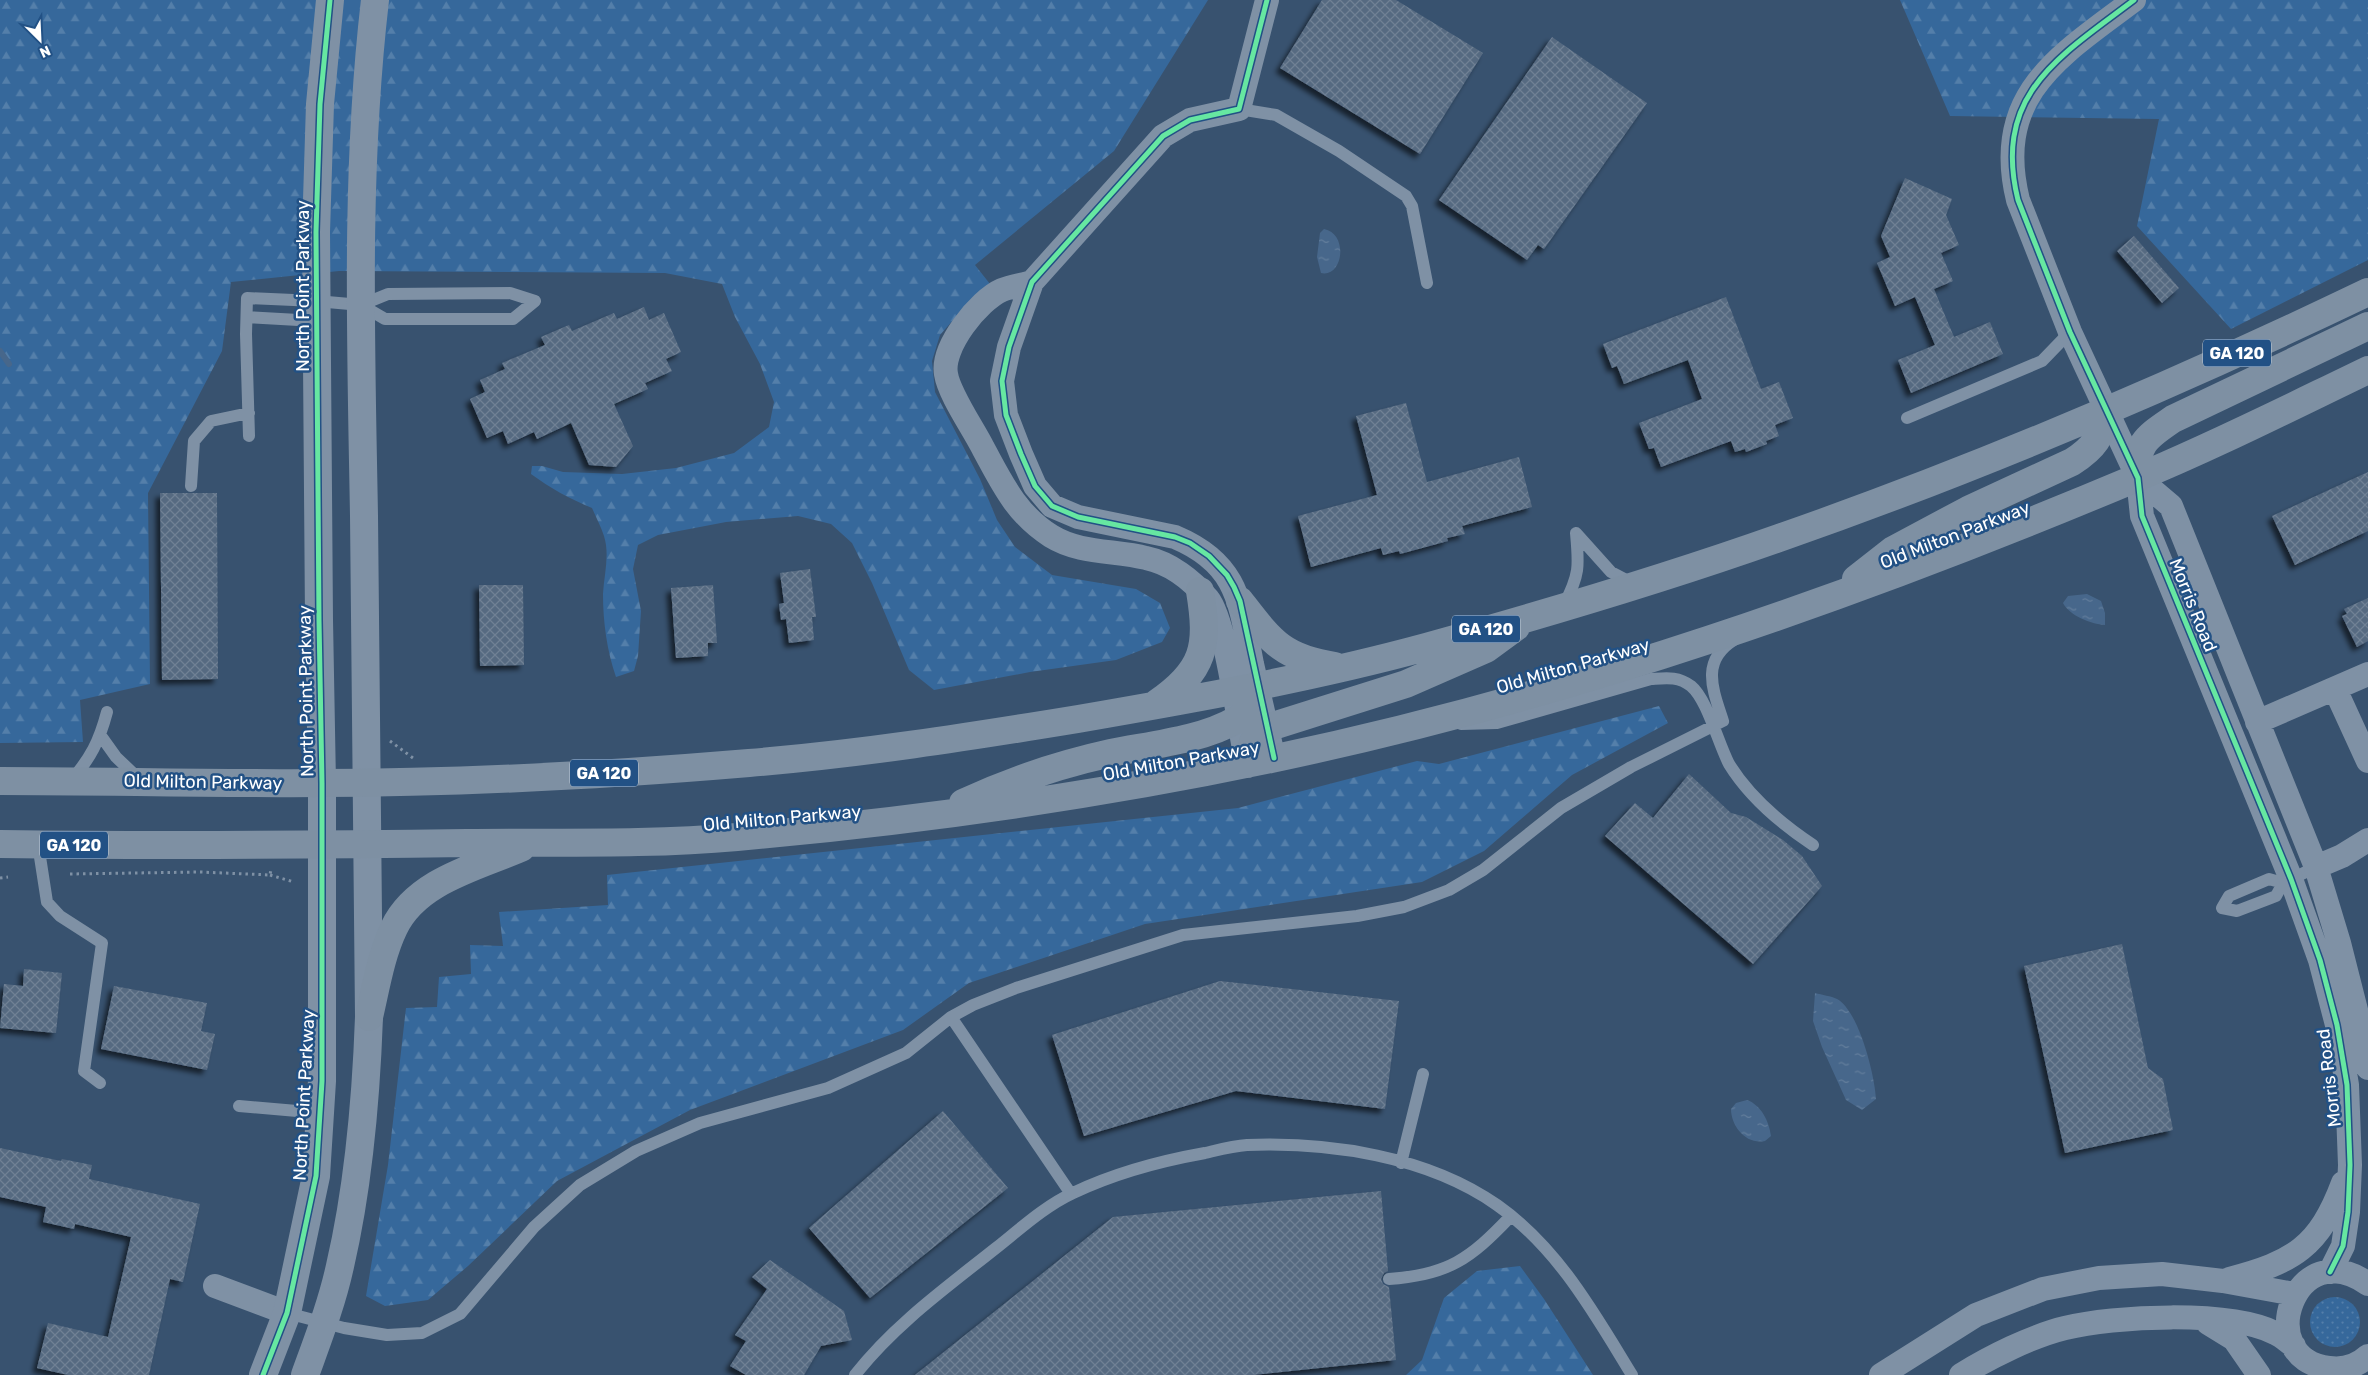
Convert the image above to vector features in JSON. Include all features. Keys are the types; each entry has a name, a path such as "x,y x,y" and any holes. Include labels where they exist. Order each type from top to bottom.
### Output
{"highway":[{"name":"Old Milton Parkway","path":"0,781 366,783 580,774 754,763 947,740 1152,706 1245,688 1422,648 1636,585 1777,539 1862,508 2106,411 2176,381 2368,292"},
{"path":"2138,478 2136,458 2142,444 2167,423 2368,326"},
{"name":"Old Milton Parkway","path":"0,844 632,843 731,837 937,816 1247,764 1418,724 1537,692 1768,620 2138,478 2368,370"},
{"path":"1833,596 1893,550 1968,510 2072,462 2085,454 2103,429 2106,411"},
{"path":"1152,706 1186,681 1196,666 1202,651 1204,636 1200,591"},
{"path":"1240,601 1267,636 1287,652 1304,659 1341,667"},
{"path":"1247,764 1253,742 1267,728 1406,684 1486,649 1532,616"},
{"path":"937,816 1001,785 1094,757 1202,733 1237,719 1251,706 1245,688"},
{"path":"369,1017 385,950 394,927 409,905 428,890 451,877 535,843"}],"street":[{"name":"North Point Parkway","path":"263,1375 287,1313 316,1176 320,1113 322,783 316,311 320,104 330,0"},
{"path":"305,1375 324,1323 340,1267 356,1182 367,1073 369,1017 361,305 362,161 369,54 375,0"},
{"path":"1245,688 1240,601 1227,575 1218,565 1190,543 1175,537 1078,517 1052,506 1035,486 1006,415 1002,381 1009,347 1032,282 1163,136 1190,120 1238,109 1267,0"},
{"name":"Morris Road","path":"2134,0 2051,66 2034,85 2024,102 2015,128 2012,148 2013,179 2018,200 2070,332 2138,478 2142,516 2320,960 2337,1025 2347,1085 2350,1165 2348,1212 2343,1246 2330,1272"},
{"path":"1032,282 1001,290 976,310 957,334 947,354 946,374 953,392 1004,488 1020,512 1052,537 1087,550 1147,558 1178,571 1200,591 1215,610 1245,688 1267,728 1274,758"},
{"name":"Morris Road","path":"2138,478 2171,506 2316,867 2348,980 2368,1068"},
{"path":"2257,722 2368,674"},
{"path":"2335,689 2368,761"},
{"path":"1237,719 1247,764"},
{"path":"2316,867 2366,846"},
{"path":"2223,1281 2262,1271 2290,1256 2317,1235 2332,1212 2350,1165"},
{"path":"2303,1360 2288,1334 2288,1306 2294,1294 2310,1279 2330,1272 2344,1272 2358,1276 2368,1284"},
{"path":"1881,1375 1976,1315 2043,1289 2099,1278 2162,1274 2223,1281 2294,1294"},
{"path":"215,1286 287,1313"},
{"path":"1961,1375 1988,1357 2064,1328 2120,1318 2200,1319 2252,1325 2276,1333 2303,1360 2322,1367 2338,1369 2357,1366"},
{"path":"2200,1319 2234,1339 2259,1375"}],"lane":[{"path":"1238,109 1276,114 1340,150 1406,196 1412,206 1427,283"},
{"path":"247,317 361,305 388,294 510,293 535,301 513,319 385,319 361,305"},
{"path":"250,436 247,298 316,311"},
{"path":"1907,418 2042,361 2070,332"},
{"path":"191,486 194,441 211,421 249,413"},
{"path":"1563,607 1577,578 1579,561 1576,532 1611,572 1636,585"},
{"path":"1768,620 1724,647 1714,660 1712,676 1717,724 1730,764 1756,800 1781,824 1813,845"},
{"path":"1418,724 1497,723 1651,679 1675,677 1691,686 1702,699 1717,724"},
{"path":"71,781 90,757 101,736 107,712"},
{"path":"287,1313 324,1323 387,1335 422,1333 460,1314 534,1227 580,1185 636,1151 700,1124 828,1088 906,1053 951,1017 973,1004 1016,988 1183,936 1357,916 1404,907 1449,890 1483,870 1561,808 1631,767 1717,724"},
{"path":"101,736 116,757 142,781"},
{"path":"38,844 47,902 60,916 102,943 84,1071 100,1084"},
{"path":"2287,881 2316,867"},
{"path":"951,1017 1071,1194"},
{"path":"1401,1163 1423,1074"},
{"path":"239,1106 320,1113"},
{"path":"855,1375 873,1352 933,1298 1035,1218 1071,1194 1158,1162 1244,1145 1324,1146 1401,1163 1444,1175 1497,1205 1541,1243 1582,1294 1632,1375"},
{"path":"1388,1279 1423,1276 1453,1266 1477,1250 1510,1217"}],"path":[{"path":"390,740 414,758"},
{"path":"270,868 270,875"},
{"path":"70,874 200,872 270,875 294,882"},
{"path":"0,878 8,877"}],"green space":[{"path":"0,0 1208,0 1114,151 975,265 990,284 969,302 940,335 932,361 935,392 980,479 997,520 1015,547 1052,575 1136,589 1160,603 1170,628 1162,642 1116,660 1030,672 934,690 909,670 872,583 852,543 831,524 798,516 726,522 658,535 638,545 633,569 641,611 638,656 634,671 616,677 608,647 604,615 603,594 607,550 604,536 592,508 560,493 538,479 531,474 532,466 542,466 563,472 622,474 676,468 734,453 769,427 774,402 760,364 735,317 722,284 665,273 339,271 231,282 222,351 148,493 150,684 80,700 83,742 0,743"},
{"path":"1900,0 2368,0 2368,260 2231,329 2137,226 2159,119 1950,116"},
{"path":"1659,706 1668,723 1572,775 1484,851 1422,882 1145,924 969,983 903,1030 690,1110 557,1181 468,1266 428,1300 385,1306 366,1296 388,1165 406,1008 437,1007 439,977 471,974 470,945 503,946 499,912 608,905 607,875 1238,808 1417,761 1439,764"},
{"path":"1520,1266 1544,1299 1593,1375 1406,1375 1422,1360 1444,1298 1477,1271"},
{"path":"2335,1297 2353,1304 2360,1322 2353,1340 2335,1347 2317,1340 2310,1322 2317,1304"}],"water":[{"path":"1324,229 1332,233 1340,246 1338,263 1328,273 1321,273 1317,257 1320,233"},
{"path":"2087,594 2101,601 2105,613 2105,625 2081,618 2066,608 2063,603 2068,596"},
{"path":"1815,993 1837,999 1845,1006 1859,1030 1873,1075 1876,1099 1862,1110 1846,1100 1822,1047 1813,1021"},
{"path":"1747,1100 1760,1110 1766,1119 1771,1136 1765,1141 1752,1140 1746,1137 1734,1122 1731,1109 1736,1103"}],"building":[{"path":"1322,0 1396,0 1483,53 1420,154 1280,68"},
{"path":"1552,37 1647,103 1544,249 1538,245 1527,260 1439,200"},
{"path":"1905,178 1952,199 1946,215 1959,245 1941,253 1953,281 1934,289 1954,337 1990,322 2003,354 1911,393 1898,360 1935,345 1915,297 1895,306 1877,263 1890,257 1881,236"},
{"path":"2134,236 2179,288 2162,303 2117,251"},
{"path":"1726,297 1761,389 1779,382 1793,418 1775,425 1779,436 1766,441 1767,444 1746,452 1745,449 1735,452 1731,441 1661,467 1654,448 1649,449 1639,423 1702,399 1688,360 1624,384 1617,366 1612,368 1603,344"},
{"path":"644,307 649,320 664,313 681,352 666,359 672,371 645,383 648,389 614,404 633,446 616,467 589,465 571,423 537,439 534,432 508,444 503,431 487,438 470,399 485,392 480,380 505,369 502,363 545,345 541,337 569,325 572,331 614,313 617,319"},
{"path":"1406,403 1427,482 1519,457 1532,507 1462,526 1465,534 1447,538 1448,541 1400,554 1399,551 1383,555 1381,548 1311,567 1298,516 1377,495 1356,416"},
{"path":"2368,472 2368,531 2295,565 2272,516"},
{"path":"160,493 217,493 218,679 162,680"},
{"path":"810,569 816,617 812,617 814,640 789,643 786,619 781,620 779,604 784,603 780,573"},
{"path":"479,585 523,585 524,665 480,666"},
{"path":"713,585 717,643 708,643 708,656 676,658 671,588"},
{"path":"2368,598 2368,641 2357,647 2342,616 2347,614 2344,609"},
{"path":"1689,774 1731,813 1746,817 1783,840 1802,856 1822,886 1753,964 1605,836 1635,803 1653,818"},
{"path":"2122,944 2148,1068 2163,1079 2173,1130 2065,1153 2024,966"},
{"path":"24,969 62,973 56,1033 0,1028 4,984 23,986"},
{"path":"1220,981 1399,1001 1385,1109 1236,1091 1084,1136 1052,1035"},
{"path":"114,986 207,1003 201,1031 215,1034 207,1070 101,1049"},
{"path":"943,1111 1008,1188 870,1298 809,1228"},
{"path":"0,1148 61,1161 62,1159 92,1165 89,1179 200,1204 183,1282 170,1279 149,1375 68,1375 37,1368 48,1323 108,1337 131,1237 75,1224 74,1229 43,1222 46,1207 0,1197"},
{"path":"1381,1191 1388,1271 1384,1273 1381,1279 1383,1284 1389,1287 1396,1360 1253,1375 915,1375 1113,1217"},
{"path":"770,1260 844,1311 852,1340 821,1346 804,1375 746,1375 730,1366 746,1341 735,1335 767,1289 752,1277"}],"waterway":[{"path":"0,351 9,364"}],"cycle path":[{"path":"263,1375 287,1313 316,1176 322,1081 322,783 316,232 320,104 330,0"},
{"path":"1267,0 1239,109 1190,120 1163,136 1032,282 1009,347 1002,381 1006,415 1021,454 1035,486 1052,506 1078,517 1175,537 1190,543 1209,556 1227,575 1240,601 1274,758"},
{"path":"2134,0 2081,40 2038,81 2024,105 2015,132 2012,163 2018,200 2070,332 2138,478 2142,516 2291,879 2320,960 2337,1025 2347,1085 2350,1165 2348,1212 2343,1246 2330,1272"}]}
